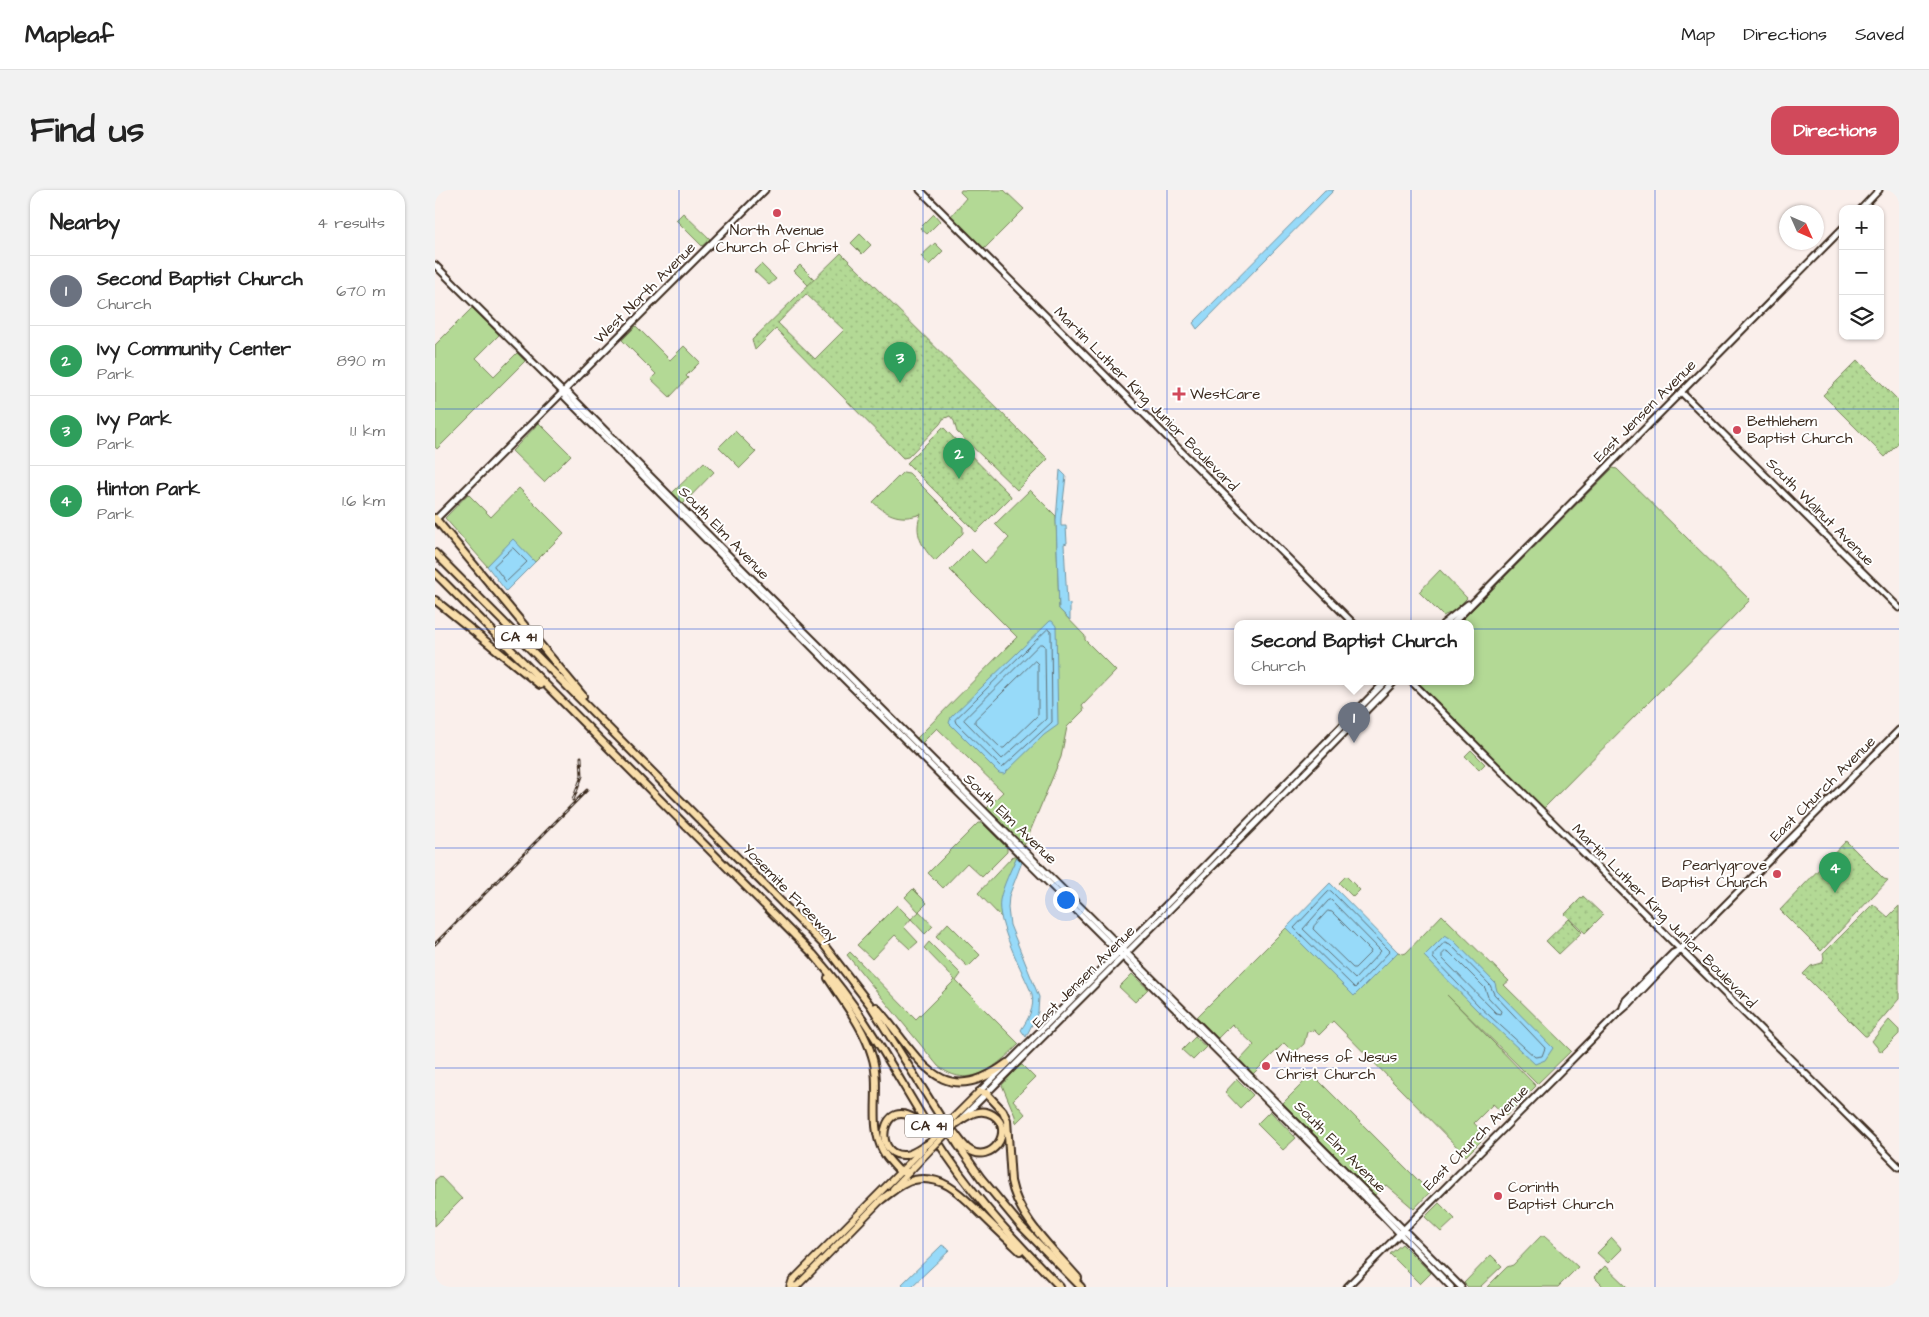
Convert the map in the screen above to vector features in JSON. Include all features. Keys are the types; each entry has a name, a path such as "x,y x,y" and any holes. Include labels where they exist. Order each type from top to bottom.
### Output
{"highway":[{"path":"435,519 603,721"},
{"name":"Yosemite Freeway","path":"435,553 806,926 855,983 890,1033 958,1144 996,1197 1039,1245 1081,1287"},
{"name":"Yosemite Freeway","path":"435,573 813,954 866,1023 942,1147 964,1179 1000,1224 1058,1287"},
{"path":"435,600 517,665 579,718"},
{"path":"813,954 855,1020 869,1046 876,1069 877,1138 883,1153 900,1172 909,1172"},
{"path":"855,983 883,1014 924,1066 940,1078 953,1082 974,1082 988,1076 1007,1063"},
{"path":"979,1092 986,1093 1003,1111 1007,1120 1011,1181 1020,1208 1085,1287"},
{"path":"933,1105 964,1145 972,1151 988,1153 996,1148 1000,1141 1002,1130 1000,1124 995,1116 987,1112 973,1113 955,1120"},
{"path":"930,1146 911,1154 898,1154 889,1148 885,1142 885,1126 897,1115 913,1116 942,1147"},
{"path":"881,1200 900,1186 914,1180 932,1180 947,1185 961,1194 1058,1287"}],"main road":[{"name":"East Jensen Avenue","path":"930,1146 900,1172 792,1281 791,1286 797,1286 909,1172 979,1092"}],"street":[{"name":"West North Avenue","path":"435,519 765,190"},
{"name":"Martin Luther King Junior Boulevard","path":"920,190 1350,620"},
{"path":"1865,205 1879,190"},
{"name":"East Jensen Avenue","path":"1456,620 1839,232"},
{"name":"South Elm Avenue","path":"435,264 563,392 580,405 712,541 1122,952 1403,1232 1461,1287"},
{"name":"South Walnut Avenue","path":"1681,392 1899,608"},
{"name":"East Jensen Avenue","path":"1448,620 1487,588"},
{"name":"East Jensen Avenue","path":"955,1120 1021,1059 1184,887 1382,685"},
{"name":"East Jensen Avenue","path":"979,1092 1067,1003 1235,845 1391,685"},
{"name":"Martin Luther King Junior Boulevard","path":"1415,685 1899,1168"},
{"name":"East Church Avenue","path":"1347,1287 1899,730"},
{"path":"1055,1024 1056,1019 1065,1010 1067,1003"},
{"path":"1021,1059 1021,1054 1031,1044 1033,1037"},
{"name":"South Elm Avenue","path":"1403,1232 1451,1287"}],"green space":[{"path":"961,190 1004,190 1024,209 984,249 951,216 966,198 960,192"},
{"path":"683,213 710,239 702,246 676,220"},
{"path":"934,214 940,221 927,234 920,228"},
{"path":"860,234 871,245 862,254 851,243"},
{"path":"935,243 943,251 929,265 921,256"},
{"path":"841,253 1048,459 1017,490 957,432 954,421 950,416 943,419 908,457 903,458 776,329 755,350 752,340","holes":["806,294 844,330 815,359 778,323"]},
{"path":"761,264 776,279 769,285 754,271"},
{"path":"800,265 815,280 809,286 794,271"},
{"path":"472,308 499,335 476,358 494,376 517,353 525,361 437,449 435,447 435,345"},
{"path":"636,326 670,360 684,346 700,362 686,376 688,378 670,397 651,379 656,374 622,340"},
{"path":"1858,360 1899,401 1899,443 1885,457 1823,395"},
{"path":"539,423 571,455 544,482 512,451"},
{"path":"943,427 1011,497 976,532 907,463"},
{"path":"735,431 756,452 740,468 719,447"},
{"path":"704,462 714,472 683,504 672,493"},
{"path":"1613,468 1617,469 1750,600 1544,808 1420,685 1474,685 1474,620 1462,620"},
{"path":"903,472 909,473 963,527 963,533 935,561 926,551 918,533 921,514 907,517 895,516 884,511 873,502"},
{"path":"519,488 564,533 535,562 513,540 487,566 445,518 468,494 491,517"},
{"path":"1030,490 1056,516 1059,609 1085,636 1085,640 1116,671 1082,706 1084,710 1067,727 1061,757 1024,846 986,809 1003,792 937,728 921,744 916,739 1017,637 950,570 971,549 985,563 1009,538 995,524"},
{"path":"1440,570 1467,598 1454,611 1443,616 1419,592"},
{"path":"1471,750 1485,764 1479,770 1465,756"},
{"path":"978,823 982,823 1007,848 1007,852 982,877 967,863 943,888 928,873"},
{"path":"1846,841 1884,879 1888,880 1821,951 1780,910"},
{"path":"1013,856 1017,856 1003,894 1002,918 978,893"},
{"path":"1346,876 1360,890 1353,897 1339,883"},
{"path":"913,889 927,903 919,911 933,926 925,934 911,919 919,912 905,897"},
{"path":"1583,896 1603,915 1585,933 1565,914"},
{"path":"1873,904 1888,917 1899,906 1899,999 1865,1036 1803,974 1811,966 1822,963 1823,954"},
{"path":"897,905 911,919 904,927 918,942 910,949 895,935 872,959 857,945"},
{"path":"1442,915 1509,981 1504,985 1571,1051 1537,1084 1447,995 1536,1086 1506,1116 1493,1104 1474,1123 1486,1136 1466,1156 1333,1021 1319,1035 1314,1030 1307,1032 1304,1044 1294,1053 1284,1043 1253,1074 1240,1060 1254,1045 1232,1024 1218,1038 1197,1017 1286,928 1354,996 1398,952 1406,953"},
{"path":"1569,919 1582,932 1559,954 1546,941"},
{"path":"948,923 980,955 968,967 936,936"},
{"path":"929,942 961,974 956,981 1019,1044 1001,1061 981,1073 961,1076 949,1073 938,1066 847,955 850,952 916,1019 955,980 924,948"},
{"path":"1132,974 1148,989 1135,1002 1119,987"},
{"path":"1889,1020 1899,1030 1899,1034 1881,1052 1872,1041"},
{"path":"1195,1037 1206,1047 1193,1060 1182,1050"},
{"path":"1022,1065 1035,1078 1013,1100 1025,1114 1016,1123 1002,1085"},
{"path":"1312,1074 1430,1192 1414,1209 1386,1185 1375,1195 1283,1103"},
{"path":"1237,1079 1253,1095 1240,1108 1225,1092"},
{"path":"1270,1111 1296,1138 1283,1150 1257,1124"},
{"path":"440,1176 462,1199 435,1226 435,1180"},
{"path":"1439,1203 1455,1219 1441,1232 1425,1217"},
{"path":"1541,1236 1544,1236 1578,1267 1558,1287 1487,1287 1507,1267 1513,1265"},
{"path":"1612,1238 1622,1249 1608,1263 1597,1253"},
{"path":"1402,1244 1431,1273 1420,1284 1390,1254"},
{"path":"1491,1255 1502,1266 1480,1287 1468,1287 1464,1283"},
{"path":"1605,1266 1627,1287 1604,1287 1594,1277"}],"water":[{"path":"1325,190 1334,190 1197,329 1193,323"},
{"path":"1060,470 1066,476 1061,526 1066,526 1067,543 1064,544 1067,603 1070,604 1070,620 1059,609 1056,520"},
{"path":"513,539 535,562 506,591 487,566"},
{"path":"1050,621 1056,626 1058,725 1044,735 1004,774 999,773 949,723 951,717"},
{"path":"1017,856 1022,862 1009,896 1010,925 1039,997 1038,1012 1026,1037 1021,1030 1032,1009 1032,994 1006,934 1000,909 1003,889"},
{"path":"1330,883 1398,952 1354,996 1286,928"},
{"path":"1445,935 1453,940 1495,983 1497,991 1553,1048 1545,1060 1535,1064 1477,1010 1424,956"},
{"path":"942,1245 950,1250 911,1287 905,1287 902,1284"}],"railway":[{"path":"573,800 582,776 581,757"},
{"path":"435,944 587,790"}],"place":[{"name":"North Avenue Church of Christ","path":"777,213"},
{"name":"Ivy Park","path":"900,383"},
{"name":"WestCare","path":"1179,394"},
{"name":"Bethlehem Baptist Church","path":"1737,430"},
{"name":"Ivy Community Center","path":"959,479"},
{"name":"Second Baptist Church","path":"1354,743"},
{"name":"Pearlygrove Baptist Church","path":"1777,874"},
{"name":"Hinton Park","path":"1835,893"},
{"name":"Witness of Jesus Christ Church","path":"1266,1066"},
{"name":"Corinth Baptist Church","path":"1498,1196"}]}
